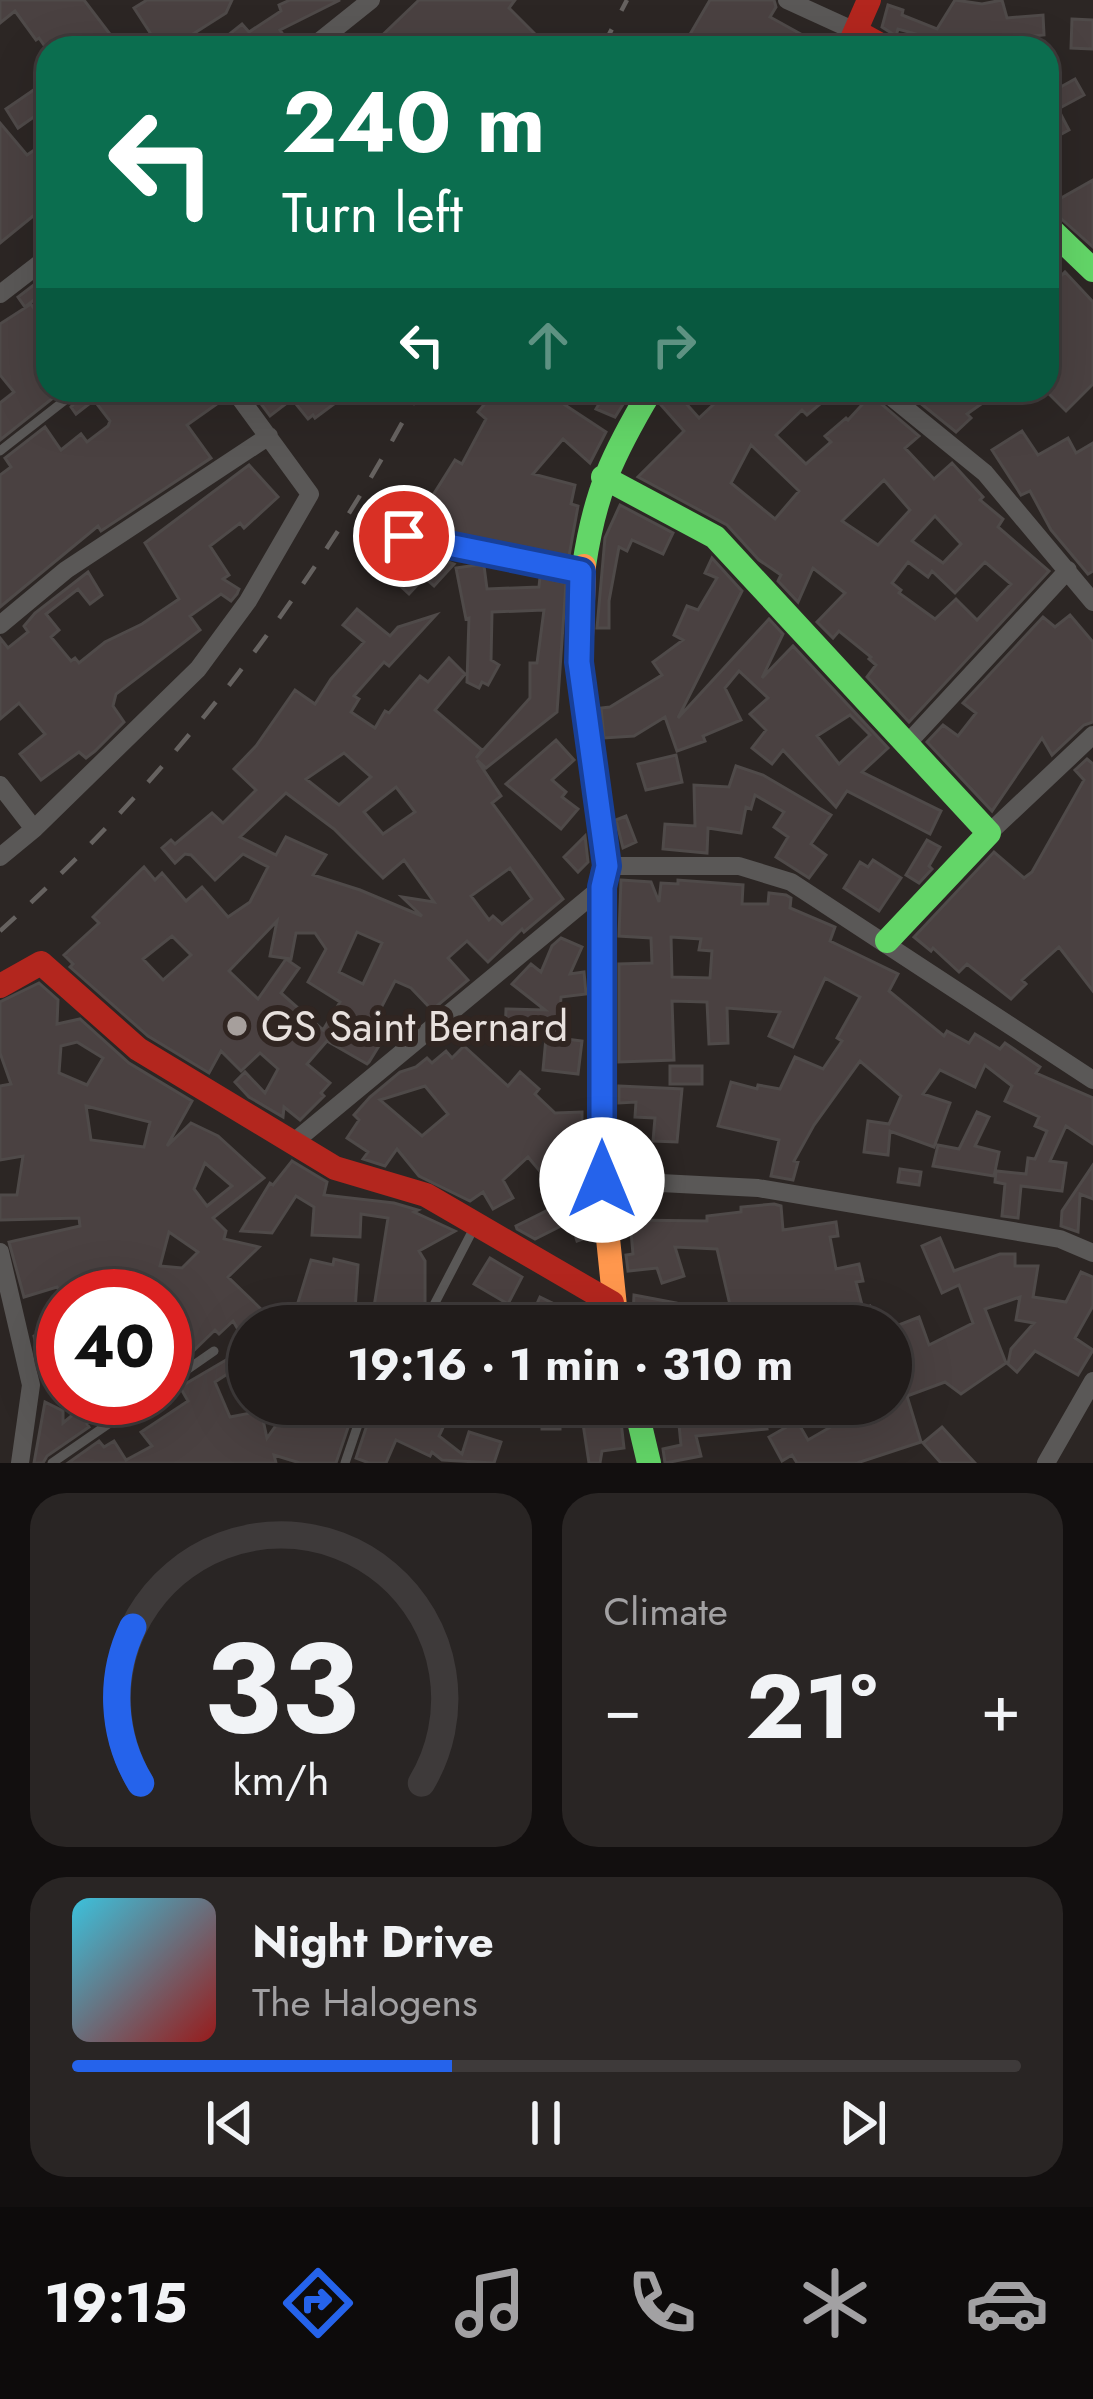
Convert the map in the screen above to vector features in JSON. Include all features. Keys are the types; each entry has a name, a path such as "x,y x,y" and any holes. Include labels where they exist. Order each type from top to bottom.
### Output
{"street":[{"path":"326,36 371,0"},
{"path":"788,0 846,36"},
{"path":"854,36 868,0"},
{"path":"1059,237 1093,270"},
{"path":"0,293 36,266"},
{"path":"0,857 198,669 248,601 310,494 243,402"},
{"path":"613,1305 602,1180 604,876 579,662 581,572 603,476 644,402"},
{"path":"898,402 985,473 1093,602"},
{"path":"0,625 66,570 269,436"},
{"path":"603,476 715,537 989,833"},
{"path":"404,536 581,572"},
{"path":"905,746 1067,570"},
{"path":"886,941 989,833 1093,735"},
{"path":"0,785 34,829"},
{"path":"294,1142 604,876 739,866 791,881 1093,1080"},
{"path":"0,986 41,963 138,1049 335,1168 426,1195 599,1305"},
{"path":"602,1180 758,1188 1060,1239 1093,1253"},
{"path":"0,1252 31,1384 20,1463"},
{"path":"1046,1463 1086,1410 1093,1381"},
{"path":"640,1425 649,1463"}],"lane":[{"path":"0,451 63,402"},
{"path":"434,1305 476,1224"},
{"path":"192,1366 214,1351"},
{"path":"52,1463 107,1425"},
{"path":"345,1463 358,1425"}],"building":[{"path":"0,0 84,0 111,36 36,36 36,40 15,11 0,23"},
{"path":"147,0 232,0 226,13 190,36 152,36 134,8"},
{"path":"290,0 340,0 280,30 284,36 227,36 242,24 249,32 281,11 279,5"},
{"path":"419,0 515,0 509,8 534,33 531,36 382,36"},
{"path":"710,0 774,0 770,17 804,36 689,36"},
{"path":"955,0 982,4 1002,0 1007,18 1043,15 1044,35 923,36 898,29 896,36 882,27 888,5 937,29"},
{"path":"1072,19 1093,20 1093,49 1071,48"},
{"path":"1075,79 1084,95 1059,108 1059,88"},
{"path":"36,88 36,115 18,128 6,109"},
{"path":"1059,111 1069,130 1059,135"},
{"path":"0,123 27,155 36,149 36,214 0,243"},
{"path":"1093,180 1093,247 1059,217 1059,199"},
{"path":"1065,272 1093,302 1093,384 1066,411 1057,402 1059,278"},
{"path":"36,283 36,298 25,307 18,297"},
{"path":"31,304 36,312 36,402 48,402 0,440 0,403 14,392 0,375 0,324"},
{"path":"76,402 91,402 76,414 71,407"},
{"path":"96,402 220,402 187,425 211,458 101,531 98,526 0,607 0,475 11,467 5,458 45,427 61,450 81,434 87,442 110,421"},
{"path":"260,402 288,402 270,416"},
{"path":"294,402 334,404 315,418 308,419"},
{"path":"486,402 567,402 606,432 590,463 563,439 533,474 575,485 571,504 578,506 569,556 421,526 430,500 455,460 462,464 486,419 478,412"},
{"path":"600,402 624,402 615,417 596,409"},
{"path":"662,402 685,402 699,418 716,402 822,402 807,415 802,410 776,435 806,464 831,442 825,436 865,402 879,402 919,436 905,448 934,479 952,463 983,497 980,500 1003,519 998,527 1049,571 909,722 867,677 876,665 871,657 839,631 833,638 817,622 845,593 813,568 798,602 778,581 781,575 759,560 727,525 638,477 684,431","holes":["751,445 799,491 775,519 731,483","884,480 910,510 878,545 842,521","935,516 961,544 943,563 912,541","908,562 928,577 932,571 955,593 985,562 1011,584 977,620 956,599 935,619 892,583"]},
{"path":"919,402 984,402 967,414 971,418 956,432"},
{"path":"1022,431 1038,455 1068,438 1076,453 1093,443 1093,571 1088,574 1051,530 1030,491 1021,495 992,450"},
{"path":"249,465 278,497 244,528 240,523 210,546 229,575 223,579 239,589 237,594 231,601 221,594 190,616 200,630 116,694 113,706 124,722 86,758 79,752 41,780 20,754 45,734 19,703 0,719 0,638 8,648 28,632 24,626 35,613 88,572 102,595 90,604 78,589 46,614 59,630 51,637 71,661 75,658 79,663 105,642 179,599 145,543"},
{"path":"620,505 673,533 663,554 632,540 627,551 619,547 609,628 597,628 605,538"},
{"path":"433,556 454,564 434,586 418,572"},
{"path":"398,557 422,580 409,594 384,571"},
{"path":"712,558 742,591 678,718 769,619 783,634 762,678 793,646 888,748 862,772 941,811 930,834 847,791 836,807 783,750 772,764 752,748 766,730 750,714 768,698 739,671 725,688 741,720 703,736 705,741 677,751 665,717 634,736 604,738 601,708 662,675 653,662 683,640 674,635 687,606 698,610 717,578 705,573","holes":["850,715 870,735 839,764 817,736"]},
{"path":"484,566 487,589 539,587 540,577 566,583 557,712 486,768 477,760 501,796 492,803 563,899 488,962 467,941 448,958 468,980 432,1010 411,988 395,981 368,1033 382,1041 369,1062 327,1041 307,1064 330,1083 321,1093 324,1096 300,1120 284,1107 283,1117 249,1097 235,1082 245,1072 265,1093 278,1069 260,1053 241,1071 221,1051 209,1073 148,1036 70,967 73,964 64,955 99,923 93,917 144,867 155,880 162,873 186,901 202,887 228,917 250,902 268,867 243,854 215,880 191,855 175,863 162,848 171,840 175,844 212,813 223,823 256,790 234,769 295,690 315,704 364,642 343,625 357,609 390,636 398,627 436,615 354,696 359,699 351,712 375,728 420,676 428,682 449,658 465,674 435,710 482,750 476,758 530,698 530,663 537,663 544,610 492,612 491,660 499,665 488,685 482,682 479,688 467,682 469,618 456,568","holes":["344,753 371,777 339,805 306,779","396,787 415,812 383,834 364,812","286,793 334,829 383,878 404,860 434,902 402,897 422,916 313,875 326,855 286,837 276,855 240,837","510,868 532,899 502,924 493,916 489,920 471,896","277,921 270,956 291,959 296,933 315,933 326,949 308,982 340,1002 323,1030 281,993 299,968 286,959 258,999 229,971","357,932 382,943 363,984 339,972","172,936 191,955 163,980 143,959"]},
{"path":"1070,615 1093,642 1093,722 1052,755 1042,738 992,811 927,742 943,725 958,736 976,713 963,703 1043,617 1055,627"},
{"path":"556,740 574,760 552,780 566,792 562,797 578,809 561,829 506,784"},
{"path":"676,755 682,782 646,790 638,764"},
{"path":"1087,759 1093,764 1093,991 1059,947 1022,980 1026,984 1011,999 967,964 959,972 914,937 994,852 1024,878 1032,872 1084,780 1075,770"},
{"path":"736,766 763,775 831,815 811,844 826,855 809,878 776,857 788,837 774,827 784,812 755,795 751,809 746,807 741,833 708,828 707,853 663,849 665,824 695,826 694,785 729,787"},
{"path":"626,816 636,842 623,848 616,820"},
{"path":"585,836 588,862 578,872 564,857"},
{"path":"927,840 940,847 929,866 932,869 919,883 906,875"},
{"path":"873,860 901,878 879,911 844,888 860,862 868,867"},
{"path":"621,880 651,882 659,902 661,883 678,884 678,880 743,885 742,904 768,904 769,893 786,895 791,898 790,908 835,927 830,941 898,974 889,991 944,1036 947,1031 969,1043 975,1034 1000,1049 1005,1043 1040,1067 1036,1073 1093,1098 1093,1144 1066,1126 1050,1161 1066,1163 1062,1191 1021,1186 1018,1218 1002,1216 1005,1184 995,1182 996,1171 1026,1174 1028,1158 1035,1159 1047,1131 1035,1126 1039,1117 1005,1101 1012,1086 985,1065 975,1087 940,1070 923,1094 950,1103 934,1147 890,1131 888,1155 864,1152 868,1121 889,1124 901,1096 860,1061 814,1125 794,1161 798,1162 793,1180 771,1176 779,1140 718,1126 731,1082 780,1089 795,1057 823,1069 842,1041 837,1038 860,997 825,978 793,1047 769,1036 780,1012 727,1008 728,1043 709,1044 707,1002 672,1001 674,1060 619,1062 619,964 652,963 651,938 619,936","holes":["671,937 701,939 699,950 712,951 710,978 672,977"]},
{"path":"561,938 582,947 570,974 584,972 586,994 561,997 558,1038 582,1041 578,1074 543,1070 546,1038 505,1037 506,1009 545,1010 512,984 531,964 541,972 552,946"},
{"path":"39,983 58,1000 57,1024 80,1019 129,1063 192,1101 167,1146 191,1123 218,1136 264,1178 213,1218 226,1231 224,1239 259,1247 228,1277 257,1305 228,1305 228,1326 219,1334 215,1330 192,1352 192,1269 36,1269 36,1293 24,1297 9,1242 80,1226 79,1218 0,1220 0,1195 17,1195 23,1156 0,1160 0,1086 11,1084 0,1053 0,1002","holes":["77,1042 103,1058 87,1085 59,1073 61,1046","86,1106 150,1122 144,1147 91,1140","205,1163 232,1186 207,1206 194,1189","169,1232 198,1252 182,1268 160,1266"]},
{"path":"464,1046 508,1086 520,1072 555,1113 582,1112 586,1183 549,1182 528,1157 503,1180 513,1198 493,1209 483,1192 470,1201 419,1176 397,1149 385,1166 363,1159 368,1152 347,1138 359,1120 354,1115 400,1072 427,1058 432,1063 446,1051 452,1058","holes":["425,1086 448,1114 422,1136 380,1100"]},
{"path":"670,1066 702,1066 702,1084 670,1084"},
{"path":"619,1086 682,1089 677,1142 653,1141 655,1118 635,1117 636,1102 619,1103"},
{"path":"977,1112 989,1117 975,1146 999,1152 994,1176 933,1166 938,1145 959,1149"},
{"path":"292,1161 327,1182 324,1195 394,1203 418,1210 414,1212 455,1231 419,1251 425,1261 424,1305 374,1305 388,1218 361,1214 360,1237 312,1235 314,1207 296,1196 272,1233 241,1231 270,1183"},
{"path":"1093,1165 1093,1199 1080,1194 1078,1232 1061,1226 1062,1211"},
{"path":"900,1169 921,1172 919,1185 898,1182"},
{"path":"576,1196 591,1236 577,1241 571,1221 535,1239 517,1229 516,1226"},
{"path":"781,1206 783,1230 836,1222 838,1236 830,1237 836,1269 859,1264 863,1281 856,1282 862,1305 730,1305 717,1249 675,1247 684,1276 662,1283 657,1268 628,1271 626,1255 633,1254 630,1220 707,1221 707,1216 741,1212 741,1207"},
{"path":"940,1238 954,1271 1000,1254 1015,1254 1015,1266 1038,1266 1033,1297 1066,1302 1081,1272 1093,1277 1093,1306 1075,1338 1093,1350 1078,1375 1035,1351 1017,1372 1008,1364 1011,1349 1034,1323 1016,1320 1020,1297 985,1309 1006,1363 961,1394 945,1382 912,1394 912,1320 919,1317 929,1345 973,1323 959,1285 942,1293 922,1246"},
{"path":"490,1258 522,1277 508,1304 474,1284"},
{"path":"311,1260 358,1265 355,1305 297,1305"},
{"path":"634,1295 676,1303 676,1305 634,1305"},
{"path":"226,1360 228,1374 215,1382 228,1412 228,1425 264,1425 267,1438 276,1425 349,1425 336,1463 300,1463 274,1455 276,1463 68,1463 99,1441 104,1447 114,1441 126,1460 152,1446 141,1432 152,1425 192,1425 192,1380"},
{"path":"912,1412 921,1442 857,1463 797,1463 792,1455 782,1461 769,1437 799,1425 808,1440 834,1425 912,1425"},
{"path":"41,1425 88,1425 43,1463 34,1463"},
{"path":"367,1425 444,1425 439,1436 462,1454 469,1432 501,1442 494,1463 442,1460 396,1440 386,1463 356,1458"},
{"path":"583,1425 621,1425 624,1448 602,1451 600,1463 589,1463"},
{"path":"679,1425 766,1425 767,1429 696,1436 701,1456 665,1463 663,1449 681,1445"},
{"path":"942,1427 975,1463 941,1463 923,1443"}],"railway":[{"path":"608,36 627,0"},
{"path":"0,931 123,809 234,679 333,539 413,402"}],"traffic: fast":[{"path":"1059,237 1093,270"},
{"path":"584,566 607,474 644,402"},
{"path":"603,477 715,537 989,833 887,941"},
{"path":"640,1425 649,1463"}],"traffic: slow":[{"path":"584,566 581,672 607,866 602,887 602,1180 615,1305"}],"traffic: jam":[{"path":"853,36 869,0"},
{"path":"857,32 864,36"},
{"path":"0,986 41,963 138,1049 335,1168 426,1195 612,1303"}],"place":[{"name":"GS Saint Bernard","path":"237,1026"}],"route":[{"path":"404,536 581,572 579,662 607,866 602,887 602,1180"}]}
